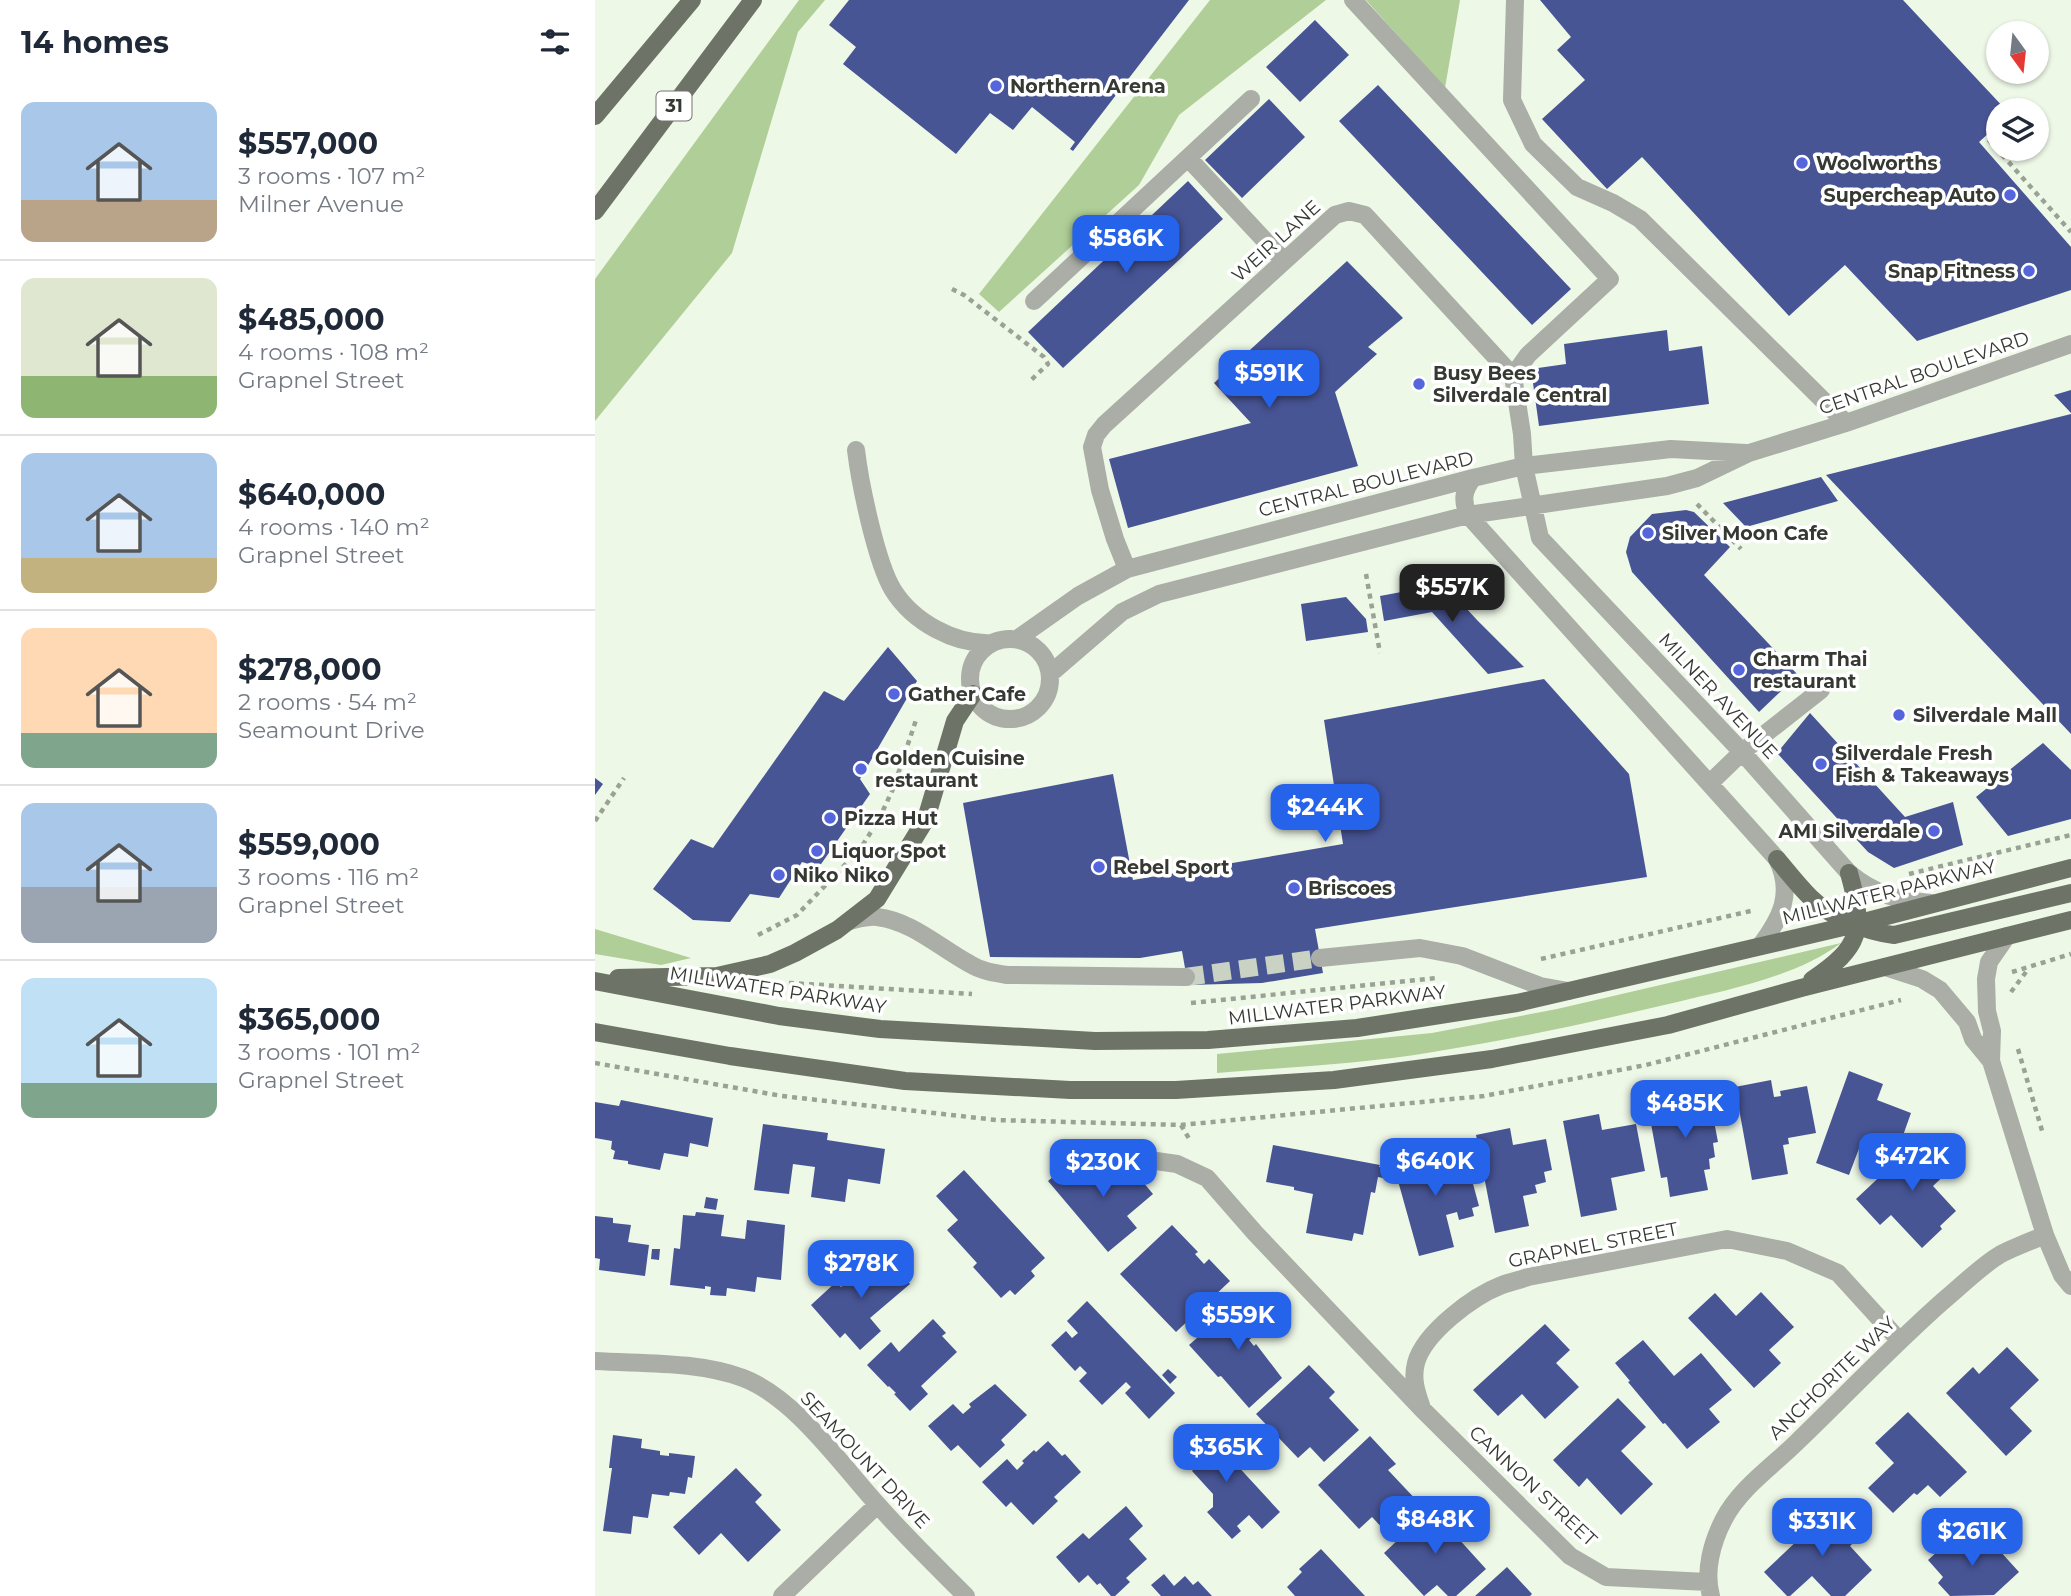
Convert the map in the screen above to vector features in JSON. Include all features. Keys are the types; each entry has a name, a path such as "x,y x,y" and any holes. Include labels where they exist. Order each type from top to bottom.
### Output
{"main road":[{"path":"595,116 692,0"},
{"name":"31","path":"595,211 753,0"},
{"path":"595,980 717,976 744,972 795,953 849,921 877,900 926,819 955,722 973,694"},
{"path":"1777,859 1819,904 1856,924 1894,935 2071,893"},
{"name":"MILLWATER PARKWAY","path":"595,980 779,1016 880,1029 1095,1041 1208,1040 1357,1028 1517,1003 1856,924 2071,868"},
{"path":"1801,988 1843,958 1852,946 1856,924 1855,897 1849,873"},
{"path":"595,1032 730,1056 905,1081 1070,1090 1176,1090 1334,1080 1492,1059 1668,1025 1801,988 2071,920"}],"street":[{"path":"1353,0 1610,279 1528,355 1513,376 1524,466"},
{"path":"1515,0 1512,100 1533,144 1577,187 1640,219 1846,423"},
{"path":"1034,301 1251,99"},
{"path":"1188,158 1284,261"},
{"name":"WEIR LANE","path":"1127,569 1100,490 1092,447 1096,435 1335,215 1349,211 1365,215 1513,376"},
{"name":"CENTRAL BOULEVARD","path":"1050,674 1122,612 1159,594 1468,515 1667,486 1697,478 1749,453 1846,423 2071,344"},
{"name":"CENTRAL BOULEVARD","path":"1017,639 1078,596 1127,569 1473,478 1524,466 1671,449 1749,453"},
{"path":"856,450 881,561 894,591 917,617 959,639 977,644 1005,639 1029,643 1047,662 1050,674 1045,698 1037,708 1026,715 1001,718 990,713 973,694 971,671 983,650 992,643"},
{"name":"MILNER AVENUE","path":"1524,466 1540,538 1742,752 1849,873 1863,885 1894,899 1934,903"},
{"path":"1473,478 1464,494 1468,515 1777,859 1784,873 1784,898 1772,930 1760,946"},
{"path":"1710,783 1742,752 1821,690"},
{"path":"849,921 876,917 901,925 947,948 970,965 988,972 1007,975 1186,976"},
{"path":"2007,936 1989,962 1986,979 1991,1061 2045,1235 2062,1275 2071,1286"},
{"path":"1320,958 1420,948 1462,956 1541,986 1568,991"},
{"path":"1885,967 1921,979 1940,990 1967,1022 1973,1039 1991,1061"},
{"path":"1156,1160 1177,1164 1207,1178 1255,1233 1422,1409"},
{"name":"ANCHORITE WAY","path":"1709,1589 1708,1565 1713,1549 1724,1519 1739,1497 1899,1340 1999,1255 2045,1235"},
{"name":"GRAPNEL STREET","path":"1422,1409 1414,1384 1416,1362 1430,1337 1451,1317 1500,1285 1528,1277 1727,1240 1787,1251 1838,1273 1899,1340"},
{"name":"SEAMOUNT DRIVE","path":"595,1361 699,1368 743,1378 778,1397 877,1505 966,1596"},
{"name":"CANNON STREET","path":"1422,1409 1570,1556 1606,1577 1709,1589"},
{"path":"782,1596 877,1505"}],"path":[{"path":"2008,161 2071,231"},
{"path":"952,289 964,295 1044,357 1048,364 1030,381"},
{"path":"1693,500 1741,549"},
{"path":"1366,574 1380,653"},
{"path":"758,935 797,915 860,849 878,821 893,789 916,720"},
{"path":"595,821 624,778"},
{"name":"MILLWATER PARKWAY","path":"1907,874 2071,835"},
{"path":"1537,960 1767,907"},
{"path":"2010,1005 2011,992 2029,968 2071,954"},
{"path":"1179,1002 1206,1003 1449,976"},
{"path":"778,982 978,995"},
{"path":"2016,1042 2045,1141"}],"green space":[{"path":"799,0 825,0 798,32 732,253 595,421 595,279"},
{"path":"1210,0 1326,0 1179,115 1139,185 999,312 979,294"},
{"path":"1366,0 1460,0 1445,88"},
{"path":"595,929 691,958 661,965 595,954"},
{"path":"1841,943 1803,965 1760,981 1553,1030 1406,1056 1217,1073 1217,1054 1432,1033 1557,1009"}],"building":[{"name":"Northern Arena","path":"849,0 1189,0 1073,151 1070,149 1075,142 1032,107 1013,130 990,113 956,154 843,64 856,47 829,25"},
{"name":"Woolworths","path":"1540,0 1903,0 1995,98 1986,98 1986,136 1979,142 1986,150 1986,161 1996,161 2071,247 2071,290 1917,341 1845,265 1789,316 1642,157 1607,189 1542,119 1585,80 1557,50 1571,37"},
{"path":"1315,20 1349,55 1300,102 1266,67"},
{"path":"1378,85 1571,289 1532,325 1339,121"},
{"path":"1269,99 1305,137 1242,198 1205,160"},
{"path":"1188,181 1223,219 1063,368 1028,332"},
{"path":"1347,261 1403,318 1368,347 1377,354 1335,392 1358,466 1128,528 1109,459 1251,423 1214,383"},
{"path":"1667,330 1669,351 1702,346 1709,404 1539,426 1531,369 1566,364 1564,344"},
{"path":"2071,390 2071,413 2054,395"},
{"path":"2071,414 2071,734 1826,475"},
{"path":"1821,477 1838,501 1746,527 1723,503"},
{"path":"1686,510 1694,512 1730,547 1704,575 1798,675 1759,712 1632,572 1626,552 1630,537 1652,514"},
{"path":"1444,584 1524,667 1488,674 1432,612 1384,621 1380,596"},
{"path":"1346,597 1366,619 1368,632 1306,641 1301,604"},
{"path":"888,647 917,681 860,779 870,794 819,867 802,862 779,898 750,894 730,922 693,920 653,889 691,839 713,848 824,691 844,701"},
{"path":"1544,679 1629,774 1647,877 1315,929 1323,973 1262,983 1188,985 1182,951 1140,958 990,957 963,803 1113,774 1133,880 1343,844 1324,720"},
{"path":"1810,713 1905,817 1953,802 1963,845 1894,868 1868,852 1777,753"},
{"path":"2043,743 2071,770 2071,819 2008,836 1976,797"},
{"path":"595,778 603,784 595,795"},
{"path":"1849,1071 1883,1084 1877,1100 1911,1113 1900,1144 1893,1141 1888,1156 1860,1146 1849,1175 1816,1163"},
{"path":"1771,1080 1774,1097 1781,1096 1780,1091 1807,1086 1816,1133 1788,1138 1789,1144 1783,1145 1788,1174 1752,1180 1735,1087"},
{"path":"1712,1090 1718,1120 1714,1121 1718,1142 1713,1143 1715,1157 1709,1159 1710,1169 1704,1170 1708,1190 1670,1197 1667,1177 1661,1178 1647,1102"},
{"path":"621,1100 713,1118 708,1147 690,1143 688,1157 664,1153 660,1170 613,1159 615,1151 611,1149 612,1141 595,1138 595,1102 619,1106"},
{"path":"1599,1114 1602,1130 1636,1124 1645,1171 1611,1178 1617,1210 1581,1217 1563,1121"},
{"path":"763,1124 828,1133 827,1140 885,1149 880,1184 848,1179 845,1202 811,1197 815,1167 793,1164 789,1194 754,1190"},
{"path":"1510,1128 1513,1145 1546,1139 1552,1170 1544,1172 1546,1182 1535,1185 1537,1193 1523,1196 1529,1226 1495,1233 1476,1135"},
{"path":"1924,1135 1953,1167 1933,1186 1956,1211 1922,1248 1891,1215 1880,1225 1856,1199"},
{"path":"1273,1145 1385,1168 1383,1178 1378,1177 1375,1193 1371,1192 1363,1235 1354,1233 1352,1241 1306,1233 1313,1194 1266,1182"},
{"path":"1429,1153 1431,1163 1465,1154 1479,1206 1472,1208 1474,1216 1459,1220 1457,1212 1446,1215 1454,1247 1419,1256 1393,1163"},
{"path":"1077,1157 1096,1179 1123,1158 1153,1194 1127,1216 1137,1228 1108,1252 1048,1181"},
{"path":"964,1170 1045,1258 1031,1271 1035,1276 1015,1295 1010,1290 1001,1298 973,1267 977,1263 947,1230 958,1220 936,1196"},
{"path":"706,1197 718,1199 716,1210 704,1208"},
{"path":"696,1212 724,1215 721,1236 745,1239 747,1220 785,1225 781,1280 757,1277 755,1292 727,1288 726,1296 710,1295 711,1287 705,1286 705,1289 670,1285 674,1248 680,1249 683,1215 695,1216"},
{"path":"595,1216 613,1218 613,1223 631,1225 628,1242 649,1245 645,1276 599,1270 600,1259 595,1258"},
{"path":"1172,1225 1198,1252 1195,1254 1204,1264 1209,1259 1230,1281 1176,1332 1120,1274"},
{"path":"652,1249 660,1249 659,1260 651,1259"},
{"path":"883,1250 910,1284 870,1318 881,1331 860,1350 845,1333 840,1338 811,1305 836,1282 841,1287"},
{"path":"1761,1292 1794,1327 1769,1350 1781,1363 1754,1388 1688,1318 1715,1293 1736,1316"},
{"path":"1246,1295 1270,1322 1249,1340 1254,1346 1256,1344 1282,1378 1249,1408 1189,1345"},
{"path":"1087,1301 1175,1393 1149,1419 1125,1393 1131,1387 1126,1382 1102,1405 1079,1381 1087,1373 1080,1366 1075,1371 1051,1345 1066,1331 1072,1338 1078,1333 1067,1321"},
{"path":"933,1319 946,1333 942,1336 957,1352 921,1386 928,1394 910,1411 867,1365 891,1342 899,1352"},
{"path":"1545,1324 1570,1350 1556,1363 1579,1387 1545,1419 1522,1394 1498,1416 1473,1390"},
{"path":"1643,1340 1674,1376 1701,1353 1732,1390 1709,1409 1720,1422 1687,1449 1665,1423 1663,1424 1615,1363"},
{"path":"2007,1347 2039,1380 2010,1408 2032,1431 2006,1456 1946,1393 1973,1367 1979,1374"},
{"path":"1309,1365 1335,1392 1329,1398 1359,1430 1324,1462 1310,1447 1298,1458 1256,1414"},
{"path":"1168,1369 1177,1377 1170,1384 1162,1375"},
{"path":"995,1384 1027,1415 1001,1440 1005,1445 980,1468 958,1445 951,1451 928,1426 953,1404 963,1414 971,1407 969,1404"},
{"path":"1618,1398 1646,1427 1621,1451 1653,1484 1621,1515 1587,1478 1579,1487 1553,1460"},
{"path":"1908,1412 1967,1472 1940,1497 1928,1485 1917,1495 1914,1493 1893,1513 1868,1488 1894,1463 1875,1443"},
{"path":"1199,1424 1280,1512 1262,1529 1249,1515 1237,1526 1241,1531 1232,1539 1207,1512 1213,1507 1213,1494 1192,1471 1196,1467 1176,1445"},
{"path":"613,1435 642,1439 641,1448 660,1451 660,1455 669,1456 669,1453 695,1456 692,1478 688,1477 685,1494 652,1494 648,1518 633,1516 631,1534 603,1531 612,1468 609,1468"},
{"path":"1370,1436 1396,1464 1388,1470 1420,1504 1388,1534 1372,1517 1359,1529 1318,1485"},
{"path":"1048,1441 1062,1456 1065,1454 1081,1472 1054,1497 1058,1501 1033,1525 1011,1502 1006,1507 982,1482 1007,1459 1017,1470 1024,1463 1022,1461"},
{"path":"736,1468 762,1495 755,1502 781,1530 748,1562 721,1533 699,1555 673,1527"},
{"path":"1436,1504 1462,1532 1457,1537 1486,1569 1456,1596 1448,1596 1437,1585 1424,1596 1384,1553"},
{"path":"1126,1506 1143,1526 1129,1539 1147,1559 1126,1578 1130,1582 1115,1596 1111,1596 1100,1583 1097,1585 1088,1575 1079,1583 1056,1557 1083,1533 1089,1539"},
{"path":"1834,1506 1862,1535 1850,1546 1872,1570 1845,1596 1831,1596 1812,1576 1787,1596 1764,1572"},
{"path":"1973,1530 1995,1553 1999,1550 2019,1572 1994,1595 1950,1596 1938,1583 1943,1577 1928,1560 1947,1543 1950,1546 1960,1536 1963,1540"},
{"path":"1321,1549 1365,1596 1295,1596 1287,1587 1302,1572 1299,1569"},
{"path":"1507,1567 1532,1594 1530,1596 1475,1596"},
{"path":"1164,1574 1174,1586 1185,1576 1193,1585 1198,1581 1212,1596 1161,1596 1151,1585"}],"tunnel":[{"path":"1186,977 1320,958"}],"place":[{"name":"Northern Arena","path":"996,86"},
{"name":"Woolworths","path":"1802,163"},
{"name":"Supercheap Auto","path":"2010,195"},
{"name":"Snap Fitness","path":"2029,271"},
{"name":"Busy Bees Silverdale Central","path":"1419,384"},
{"name":"Silver Moon Cafe","path":"1648,533"},
{"name":"Charm Thai restaurant","path":"1739,670"},
{"name":"Gather Cafe","path":"894,694"},
{"name":"Silverdale Mall","path":"1899,715"},
{"name":"Silverdale Fresh Fish & Takeaways","path":"1821,764"},
{"name":"Golden Cuisine restaurant","path":"861,769"},
{"name":"Pizza Hut","path":"830,818"},
{"name":"AMI Silverdale","path":"1934,831"},
{"name":"Liquor Spot","path":"817,851"},
{"name":"Rebel Sport","path":"1099,867"},
{"name":"Niko Niko","path":"779,875"},
{"name":"Briscoes","path":"1294,888"}]}
